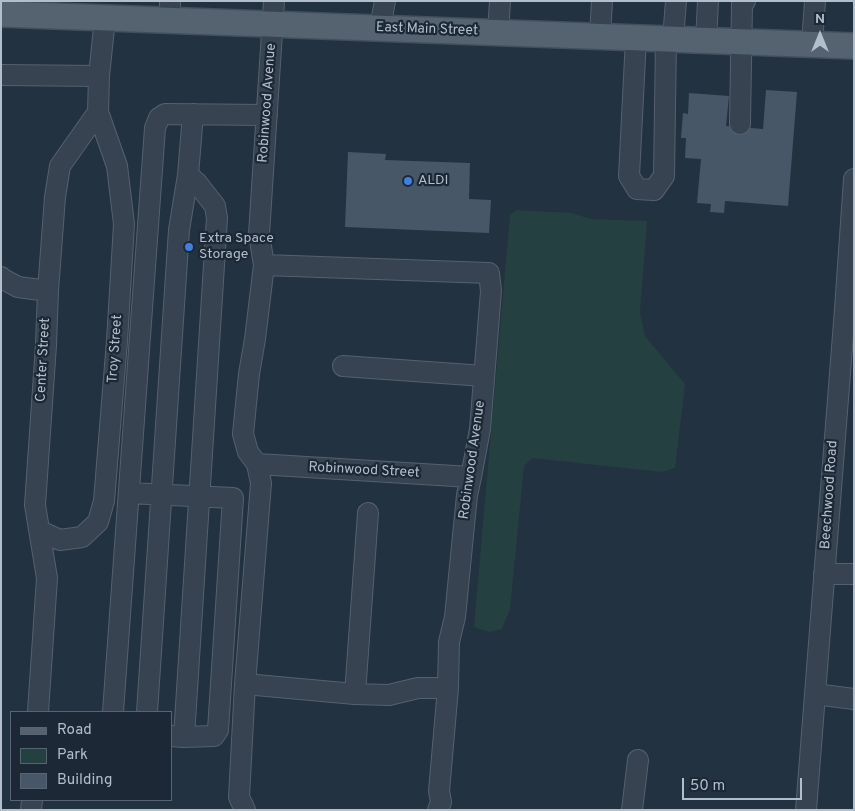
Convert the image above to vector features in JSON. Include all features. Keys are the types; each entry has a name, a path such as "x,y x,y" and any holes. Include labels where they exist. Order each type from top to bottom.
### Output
{"main road":[{"name":"East Main Street","path":"1,14 105,18 170,11 274,13 380,28 854,46"}],"street":[{"path":"380,28 385,1"},
{"path":"498,33 500,1"},
{"path":"600,36 602,1"},
{"path":"636,38 629,176 637,189 654,190 664,176 670,39 676,1"},
{"path":"706,40 708,1"},
{"path":"740,124 742,3 745,1"},
{"path":"812,44 815,1"},
{"name":"Robinwood Avenue","path":"245,810 239,797 245,684 261,483 257,464 248,452 244,434 249,374 264,265 259,234 274,13"},
{"path":"98,112 99,76 105,18"},
{"path":"1,74 99,76"},
{"name":"Center Street","path":"38,711 47,578 34,505 46,345 54,197 60,166 98,112"},
{"name":"Troy Street","path":"40,531 60,540 82,537 98,522 104,501 117,342 124,224 117,166 98,112"},
{"path":"113,711 155,128 159,118 165,114 267,116"},
{"path":"147,711 179,230 188,175 193,114"},
{"path":"129,493 160,495 199,496 233,498 218,730 214,736 177,736 199,496 217,218 215,206 188,175"},
{"name":"Beechwood Road","path":"806,810 824,574 849,309 854,180"},
{"name":"Robinwood Avenue","path":"264,265 489,273 491,291 480,429 467,495 455,617 449,642 448,688 439,791 441,802 438,810"},
{"path":"1,277 18,287 48,291"},
{"path":"343,366 484,376"},
{"name":"Robinwood Street","path":"257,464 471,477"},
{"path":"355,694 368,512"},
{"path":"824,574 854,574"},
{"path":"245,684 355,694 389,695 418,688 448,688"},
{"path":"815,694 854,699"},
{"path":"632,810 638,760"}],"green space":[{"path":"516,210 571,213 591,219 647,221 640,312 645,336 685,384 675,468 662,472 532,458 524,466 510,609 502,629 489,632 474,627 510,215"}],"building":[{"path":"766,90 797,92 788,206 725,201 724,213 710,212 711,204 697,203 701,159 685,158 686,138 681,138 683,113 688,114 689,93 729,96 726,126 763,129"},
{"name":"ALDI","path":"348,152 386,154 385,160 470,163 469,199 491,200 489,233 345,227"}],"place":[{"name":"ALDI","path":"408,181"},
{"name":"Extra Space Storage","path":"189,247"}]}
